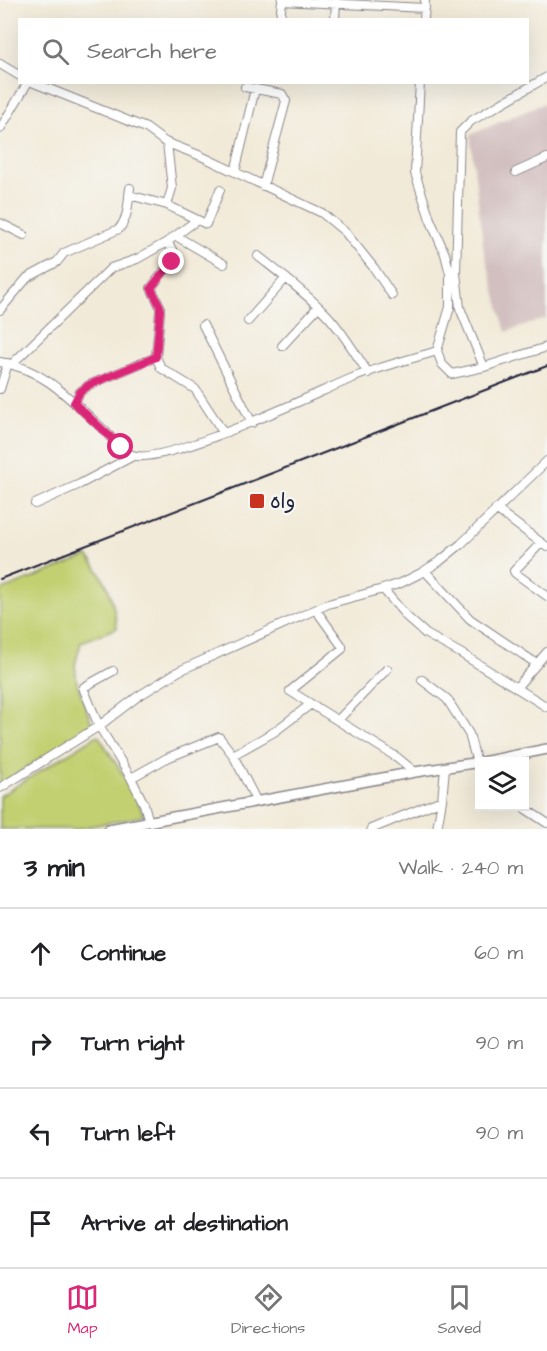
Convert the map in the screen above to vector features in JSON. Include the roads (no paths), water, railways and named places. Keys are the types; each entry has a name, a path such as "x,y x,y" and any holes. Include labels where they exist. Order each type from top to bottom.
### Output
{"main road":[{"path":"506,757 547,749"},
{"path":"109,829 475,763"}],"street":[{"path":"280,18 282,1 425,4"},
{"path":"335,18 336,2"},
{"path":"0,64 18,75"},
{"path":"484,367 460,308 456,273 460,132 471,121 547,77"},
{"path":"0,129 29,84"},
{"path":"35,84 146,128 167,143 201,156 322,213 345,232 392,294"},
{"path":"420,84 415,173 430,219 445,254 450,274 450,308 437,351 442,364 452,374 484,367 547,347"},
{"path":"245,87 282,94 286,100 263,186"},
{"path":"235,172 255,89"},
{"path":"167,143 172,188 167,205"},
{"path":"516,172 547,158"},
{"path":"0,310 27,278 57,261 64,253 119,229 127,212 129,191 167,205 206,224 220,190"},
{"path":"0,389 7,363 111,268 137,259 167,242 197,220"},
{"path":"0,223 24,235"},
{"path":"176,236 224,264"},
{"path":"167,242 174,253 174,258 151,288 160,306 156,357 161,368 195,389 224,432"},
{"path":"258,256 318,307 343,334 369,373"},
{"path":"248,321 286,278"},
{"path":"282,346 318,307"},
{"path":"203,325 252,423"},
{"path":"35,504 80,484 133,456 159,455 252,423 352,378 437,351"},
{"path":"74,403 80,392 89,385 156,357"},
{"path":"7,363 41,376 59,389 133,456"},
{"path":"0,788 99,726 137,697 179,671 328,604 383,590 425,571 461,544 547,461"},
{"path":"496,509 544,545 514,571 547,596"},
{"path":"425,571 470,619 537,664"},
{"path":"383,590 426,634 547,707"},
{"path":"316,609 342,649 290,691 398,758 415,772"},
{"path":"516,688 547,652"},
{"path":"338,720 387,669"},
{"path":"113,671 84,687 99,726 131,778 144,804 149,822"},
{"path":"422,680 447,699 469,734 478,757"},
{"path":"232,755 274,732 311,704"},
{"path":"131,778 167,758 219,737 232,755 257,802"},
{"path":"437,829 445,768"},
{"path":"375,828 442,800"},
{"path":"528,811 547,823"}],"railway":[{"path":"0,579 547,366"}],"place":[{"name":"واہ","path":"257,501"}]}
